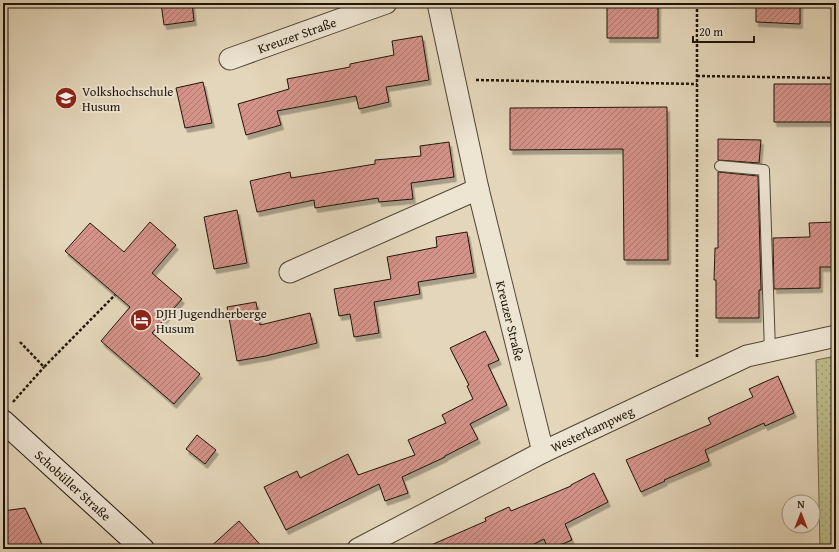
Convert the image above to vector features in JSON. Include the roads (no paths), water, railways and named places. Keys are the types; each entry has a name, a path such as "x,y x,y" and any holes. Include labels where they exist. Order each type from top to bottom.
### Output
{"main road":[{"name":"Schobüller Straße","path":"6,414 143,549"}],"street":[{"name":"Kreuzer Straße","path":"230,59 386,3"},
{"name":"Kreuzer Straße","path":"438,3 478,189 543,452"},
{"path":"290,272 478,189"},
{"name":"Westerkampweg","path":"358,549 543,452 748,356 836,336"}],"lane":[{"path":"720,166 764,170 770,351"}],"place":[{"name":"Volkshochschule Husum","path":"66,98"},
{"name":"DJH Jugendherberge Husum","path":"141,320"}]}
